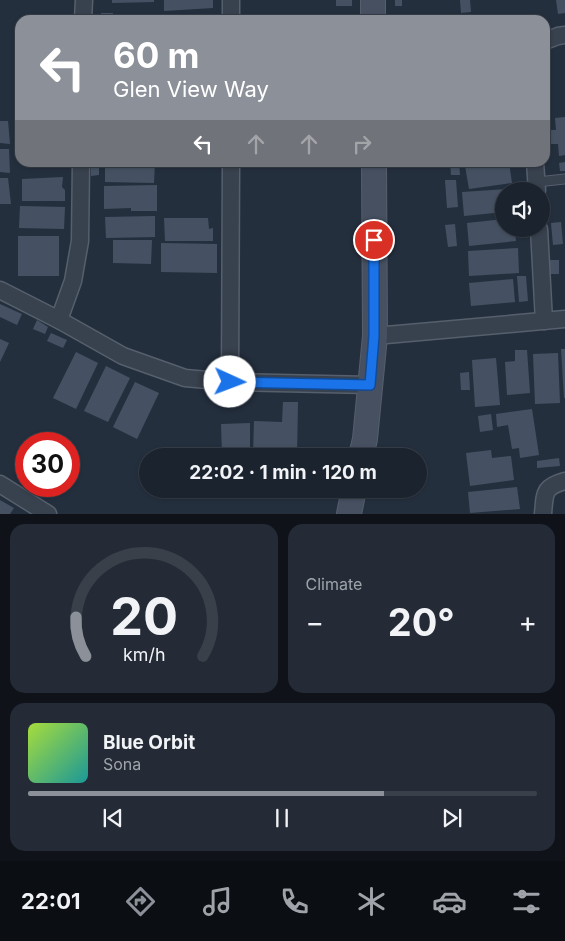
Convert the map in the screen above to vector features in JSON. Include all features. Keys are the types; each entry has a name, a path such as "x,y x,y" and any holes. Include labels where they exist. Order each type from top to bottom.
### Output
{"street":[{"path":"84,0 84,15"},
{"path":"230,15 231,0"},
{"path":"373,0 373,15"},
{"path":"550,39 565,35"},
{"path":"59,320 73,281 80,241 82,167"},
{"path":"230,382 231,167"},
{"path":"363,448 374,336 374,167"},
{"path":"535,167 537,182"},
{"path":"539,237 544,320"},
{"path":"0,290 123,356 184,378 230,382 370,385"},
{"path":"374,336 565,319"},
{"path":"543,514 545,493 551,485 565,481"},
{"path":"0,484 48,514"},
{"path":"349,514 352,498"}],"lane":[{"path":"550,183 565,179"}],"building":[{"path":"112,0 154,0 154,2 112,3"},
{"path":"164,0 213,0 213,8 164,11"},
{"path":"336,0 352,0 352,6 336,6"},
{"path":"395,0 402,0 402,6 395,6"},
{"path":"460,0 470,0 471,12 461,13"},
{"path":"556,0 565,0 565,13 558,14"},
{"path":"101,13 113,13 113,15 101,15"},
{"path":"565,117 565,155 559,156 558,144 551,144 550,130 556,130 555,118"},
{"path":"0,121 8,121 10,144 0,143"},
{"path":"0,149 9,149 10,173 0,172"},
{"path":"565,162 565,171 560,171 559,163"},
{"path":"91,167 99,167 99,175 91,176"},
{"path":"105,167 155,167 154,183 105,182"},
{"path":"450,167 459,167 460,175 451,175"},
{"path":"465,167 510,167 512,182 495,182 495,185 469,189"},
{"path":"63,177 62,187 65,190 65,201 22,201 22,179"},
{"path":"0,178 8,178 11,204 0,204"},
{"path":"445,180 456,180 458,207 447,208"},
{"path":"157,185 157,211 131,211 131,208 104,209 104,186"},
{"path":"495,190 495,213 464,216 462,192"},
{"path":"20,206 65,207 64,229 19,228"},
{"path":"155,216 155,237 106,238 105,217"},
{"path":"164,218 208,218 209,229 213,228 213,241 165,241"},
{"path":"495,220 495,237 516,237 516,241 469,246 467,223"},
{"path":"561,222 563,244 553,245 551,223"},
{"path":"455,224 457,246 448,247 445,225"},
{"path":"18,236 59,236 59,276 18,276"},
{"path":"113,240 152,240 151,264 113,263"},
{"path":"161,243 217,244 217,273 161,272"},
{"path":"518,248 519,273 469,276 468,251"},
{"path":"549,260 559,260 559,274 550,274"},
{"path":"517,276 526,276 528,301 519,302"},
{"path":"513,279 515,302 471,306 469,283"},
{"path":"0,304 22,314 17,325 0,317"},
{"path":"37,320 48,327 45,334 33,329"},
{"path":"51,333 67,340 63,348 47,341"},
{"path":"0,339 9,343 0,362"},
{"path":"561,349 565,349 565,398 564,398"},
{"path":"515,350 527,350 530,393 507,395 505,362 515,361"},
{"path":"76,352 98,363 76,409 53,398"},
{"path":"558,353 560,403 535,404 533,354"},
{"path":"496,358 500,405 475,407 472,360"},
{"path":"106,366 130,378 108,422 84,411"},
{"path":"469,372 470,390 461,390 460,373"},
{"path":"135,382 159,393 137,439 113,427"},
{"path":"283,402 298,402 297,448 253,448 254,421 282,422"},
{"path":"532,409 539,455 520,458 519,448 512,449 508,425 497,427 496,414"},
{"path":"491,414 493,430 480,432 478,416"},
{"path":"250,423 250,448 222,448 221,424"},
{"path":"491,450 492,458 511,456 514,480 470,486 466,453"},
{"path":"559,458 560,466 537,468 537,461"},
{"path":"517,487 520,509 470,513 468,492"},
{"path":"0,500 14,508 10,514 0,514"}],"route":[{"path":"230,382 370,385 374,336 374,240"}]}
